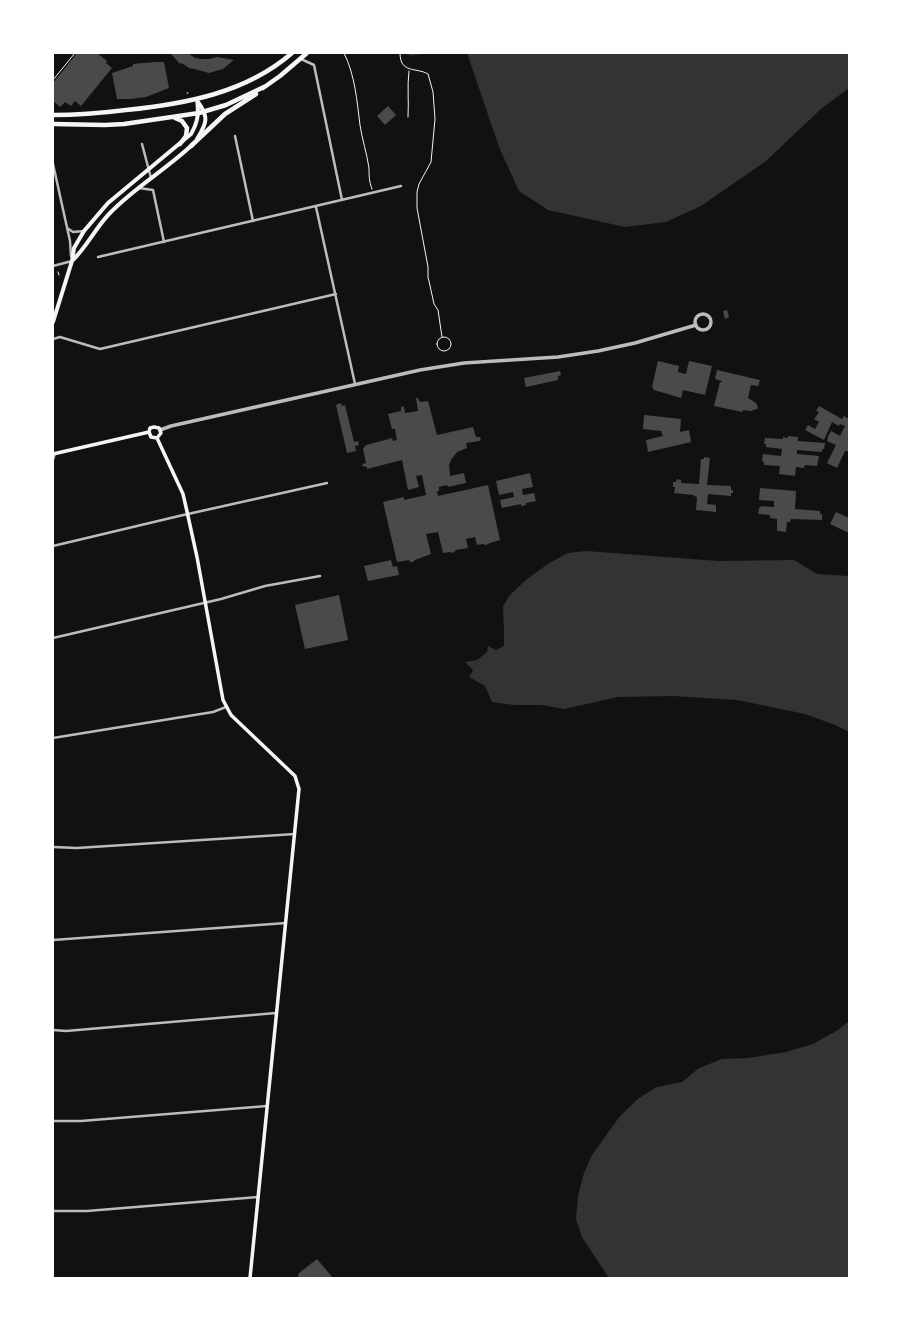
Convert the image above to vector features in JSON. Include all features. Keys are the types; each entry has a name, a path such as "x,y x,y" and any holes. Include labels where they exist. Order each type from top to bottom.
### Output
{"highway":[{"path":"53,115 87,115 141,109 213,95 247,82 273,67 292,53"},
{"path":"191,146 225,114 266,86 307,53"},
{"path":"53,124 118,124 205,112 226,105 266,86"},
{"path":"171,117 180,119 186,126 187,134 180,144"}],"main road":[{"path":"72,261 80,253 110,213 198,139 206,120 205,112 197,99"},
{"path":"53,322 72,261 74,248 84,231 108,203 180,144 194,130 199,113 197,99"},
{"path":"54,454 149,432 150,428 154,426 158,427 160,430 161,435 157,438"},
{"path":"149,432 151,437 157,438"},
{"path":"157,438 183,494 223,700 231,715 295,776 299,789 250,1278"}],"street":[{"path":"301,59 314,66 342,200"},
{"path":"236,136 253,221"},
{"path":"142,144 151,178"},
{"path":"53,164 70,241 72,261 53,266"},
{"path":"98,257 401,186"},
{"path":"139,188 153,190 164,242"},
{"path":"316,206 355,384"},
{"path":"66,227 73,232 84,231"},
{"path":"53,339 60,337 100,349 336,294"},
{"path":"705,314 711,319 711,324 708,329 700,329 696,325 695,320 700,315 705,314"},
{"path":"160,430 178,424 420,370 481,361 558,357 598,351 635,343 696,325"},
{"path":"53,546 327,483"},
{"path":"53,638 205,602 265,586 320,576"},
{"path":"53,738 213,712 226,707"},
{"path":"53,847 77,848 295,834"},
{"path":"53,940 286,924"},
{"path":"53,1030 73,1030 276,1013"},
{"path":"53,1121 81,1122 267,1106"},
{"path":"53,1211 88,1211 258,1197"}],"lane":[{"path":"53,461 54,454"}],"path":[{"path":"53,80 75,53"},
{"path":"344,53 347,59 357,98 360,126 368,168 368,179 373,192"},
{"path":"400,53 400,59 403,65 410,70 422,70 428,74 433,92 435,119 431,162 419,184 416,208 428,267 428,278 434,304 438,310 442,337"},
{"path":"408,117 408,80 410,70"},
{"path":"58,272 59,276"},
{"path":"442,337 449,339 451,344 450,348 446,351 440,350 437,346 437,341 442,337"}],"shaded area":[{"path":"467,53 849,53 849,88 821,109 766,161 701,206 666,222 625,227 548,210 519,191 499,147"},
{"path":"586,551 719,561 794,560 817,574 849,576 849,732 805,714 737,700 673,696 618,697 564,709 542,705 514,705 492,702 485,686 469,677 473,670 465,662 477,660 487,652 488,646 496,650 504,646 503,607 509,596 527,579 549,563 568,553"},
{"path":"849,1021 849,1278 609,1278 582,1237 576,1219 578,1196 584,1173 592,1155 620,1116 639,1098 657,1087 682,1082 699,1068 722,1059 748,1058 786,1052 813,1044 838,1030"}],"building":[{"path":"77,53 97,53 107,61 106,63 112,68 81,106 75,101 71,106 65,102 60,107 53,101 53,83"},
{"path":"188,53 195,58 201,59 217,57 234,60 223,69 209,73 191,69 181,63 180,64 171,54"},
{"path":"164,62 169,88 146,97 117,99 112,73 133,66 133,64"},
{"path":"388,106 396,115 385,125 377,116"},
{"path":"727,310 729,317 725,319 723,311"},
{"path":"658,361 679,366 678,372 686,374 689,361 712,366 705,395 683,390 681,398 654,390 652,387"},
{"path":"717,370 760,380 758,386 751,385 748,398 756,403 758,408 751,411 743,410 742,412 714,406 720,382 722,382 715,379"},
{"path":"560,371 561,375 558,376 558,380 526,387 524,378"},
{"path":"416,398 418,398 420,402 428,401 437,435 473,427 476,437 481,438 480,441 466,443 467,448 457,452 449,465 450,476 464,473 466,483 448,487 447,485 439,487 439,491 437,491 438,496 488,485 500,540 486,545 477,545 475,537 466,539 468,548 456,550 453,553 443,553 438,532 426,534 431,554 413,562 410,562 409,560 397,562 383,502 404,497 404,500 426,495 422,475 416,476 419,487 408,490 402,460 367,469 367,467 362,466 366,463 363,449 366,445 392,438 393,441 397,440 395,429 392,429 388,414 401,411 402,406 404,407 405,413 418,411"},
{"path":"341,403 342,406 345,405 354,442 358,441 359,445 355,446 356,451 347,453 336,405"},
{"path":"819,406 842,419 844,416 849,419 849,451 845,451 837,468 827,463 836,445 827,441 827,438 831,431 840,436 845,426 840,424 839,426 832,422 824,440 805,430 808,425 815,429 819,422 814,419 819,412 816,411"},
{"path":"644,415 681,419 680,432 689,430 691,442 648,452 646,440 663,436 661,431 643,429"},
{"path":"788,436 798,437 798,441 825,443 822,452 797,450 797,454 819,456 817,466 805,465 804,468 796,467 795,476 779,474 780,466 764,465 764,462 762,461 763,454 781,456 782,449 766,447 766,444 764,444 765,438 783,439 783,437 788,438"},
{"path":"704,457 710,458 707,485 731,486 731,490 733,490 731,496 708,494 707,504 716,505 716,512 696,510 697,497 694,495 674,493 675,487 673,487 673,482 676,482 677,479 681,480 681,483 699,484 701,459 704,459"},
{"path":"530,473 533,487 522,489 523,495 534,493 536,501 526,503 526,505 521,506 521,504 502,508 500,500 514,497 513,492 499,495 496,481"},
{"path":"760,488 796,491 795,509 820,511 820,514 822,514 822,520 791,519 790,522 787,522 786,532 777,531 777,519 770,518 770,515 758,514 761,506 774,507 774,501 759,500"},
{"path":"836,512 849,518 849,533 830,524"},
{"path":"391,560 393,567 397,566 399,575 368,581 364,566"},
{"path":"339,595 348,640 305,649 295,605"},
{"path":"317,1259 333,1278 299,1278 299,1273"}],"waterway":[{"path":"407,53 410,55 424,53"}]}
